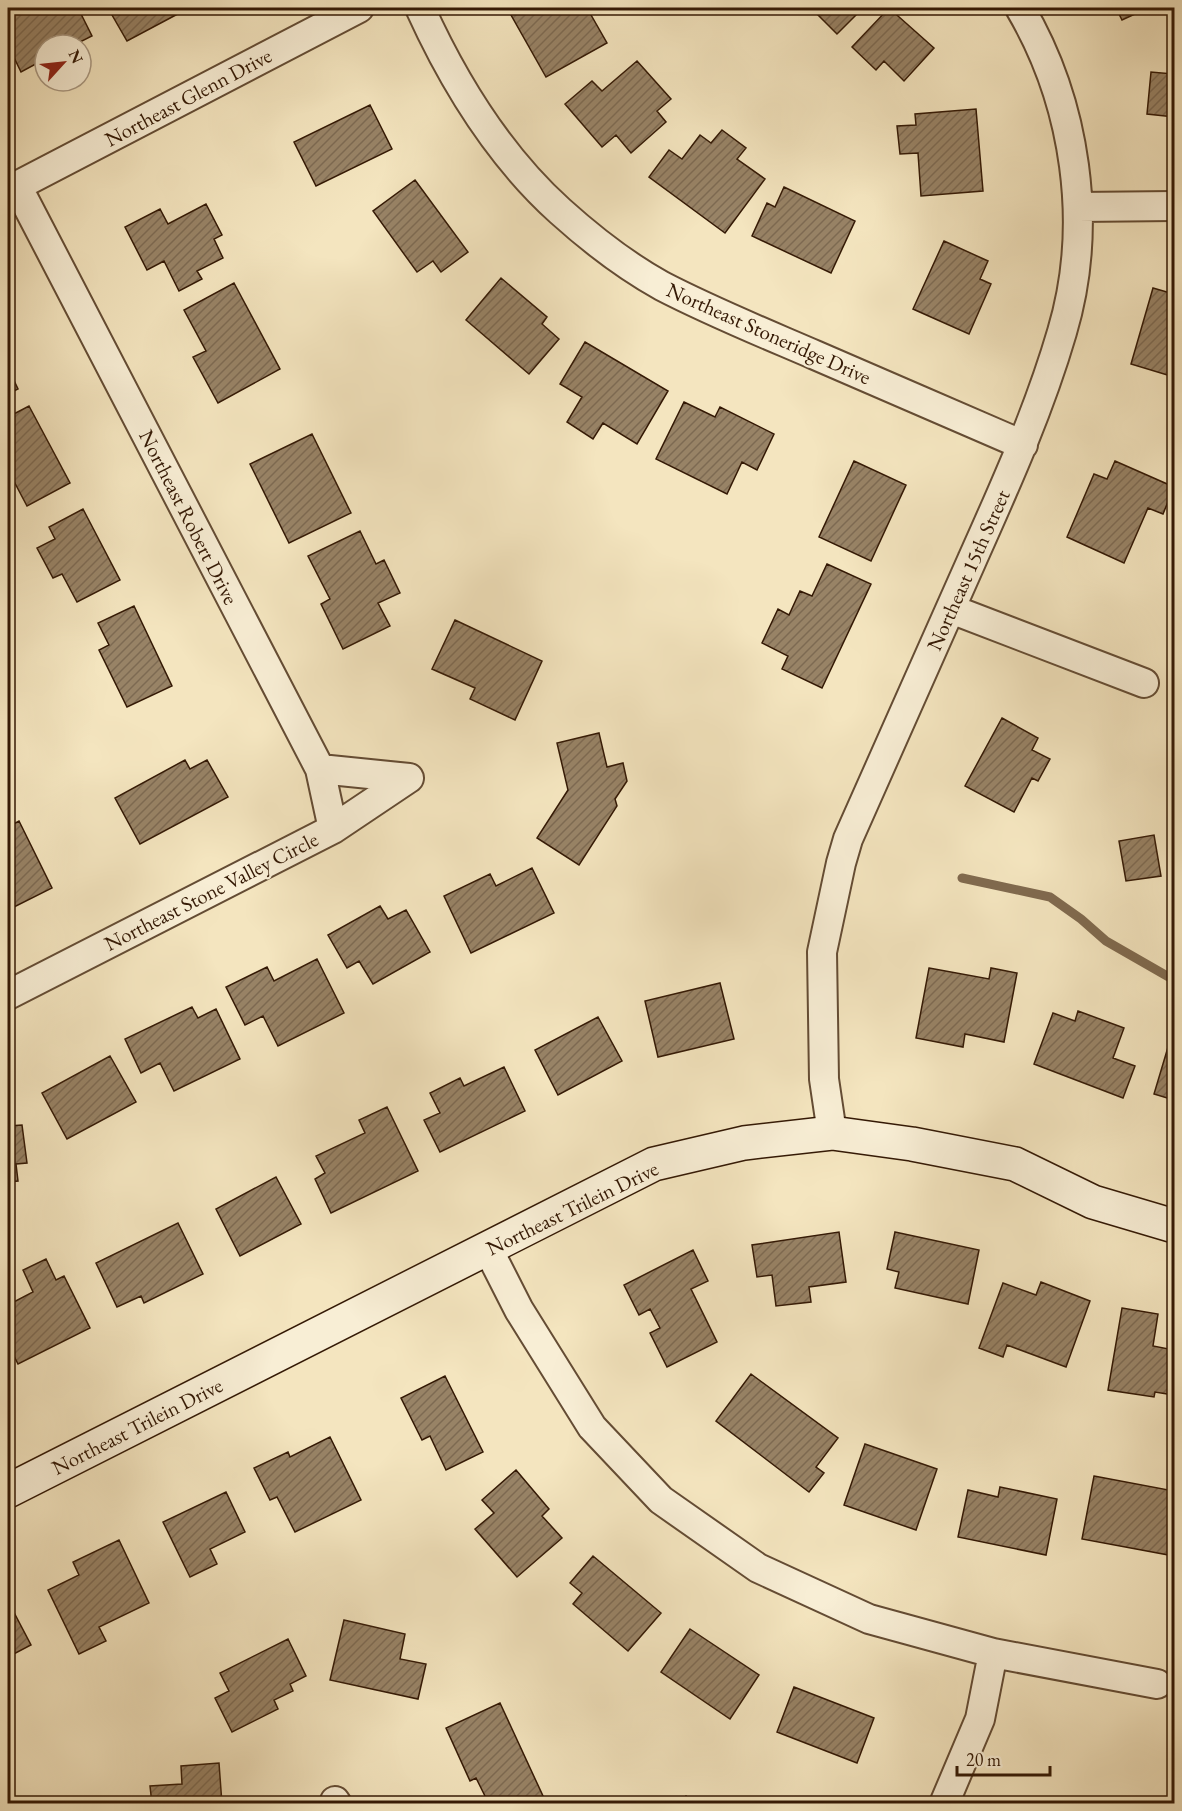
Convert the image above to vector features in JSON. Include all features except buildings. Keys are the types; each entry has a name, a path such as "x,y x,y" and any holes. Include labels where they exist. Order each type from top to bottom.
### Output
{"street":[{"name":"Northeast Glenn Drive","path":"17,186 359,8"},
{"name":"Northeast Stoneridge Drive","path":"420,8 441,54 473,109 515,164 559,210 608,251 661,285 718,314 1023,444"},
{"name":"Northeast 15th Street","path":"832,1133 824,1079 822,952 841,863 848,839 1023,444 1062,331 1073,278 1078,207 1074,166 1063,111 1045,58 1020,8"},
{"name":"Northeast Robert Drive","path":"17,186 320,769 333,829"},
{"path":"1078,207 1174,206"},
{"path":"951,609 1144,683"},
{"name":"Northeast Stone Valley Circle","path":"8,995 333,829 410,778 320,769"},
{"name":"Northeast Trilein Drive","path":"8,1491 654,1164 744,1143 832,1133 912,1144 1015,1164 1093,1202 1174,1226"},
{"path":"488,1249 519,1310 592,1427 661,1500 758,1568 869,1619 993,1653 1157,1684"},
{"path":"944,1803 980,1719 993,1653"}],"waterway":[{"path":"962,878 1050,897 1081,919 1106,941 1174,980"}]}
